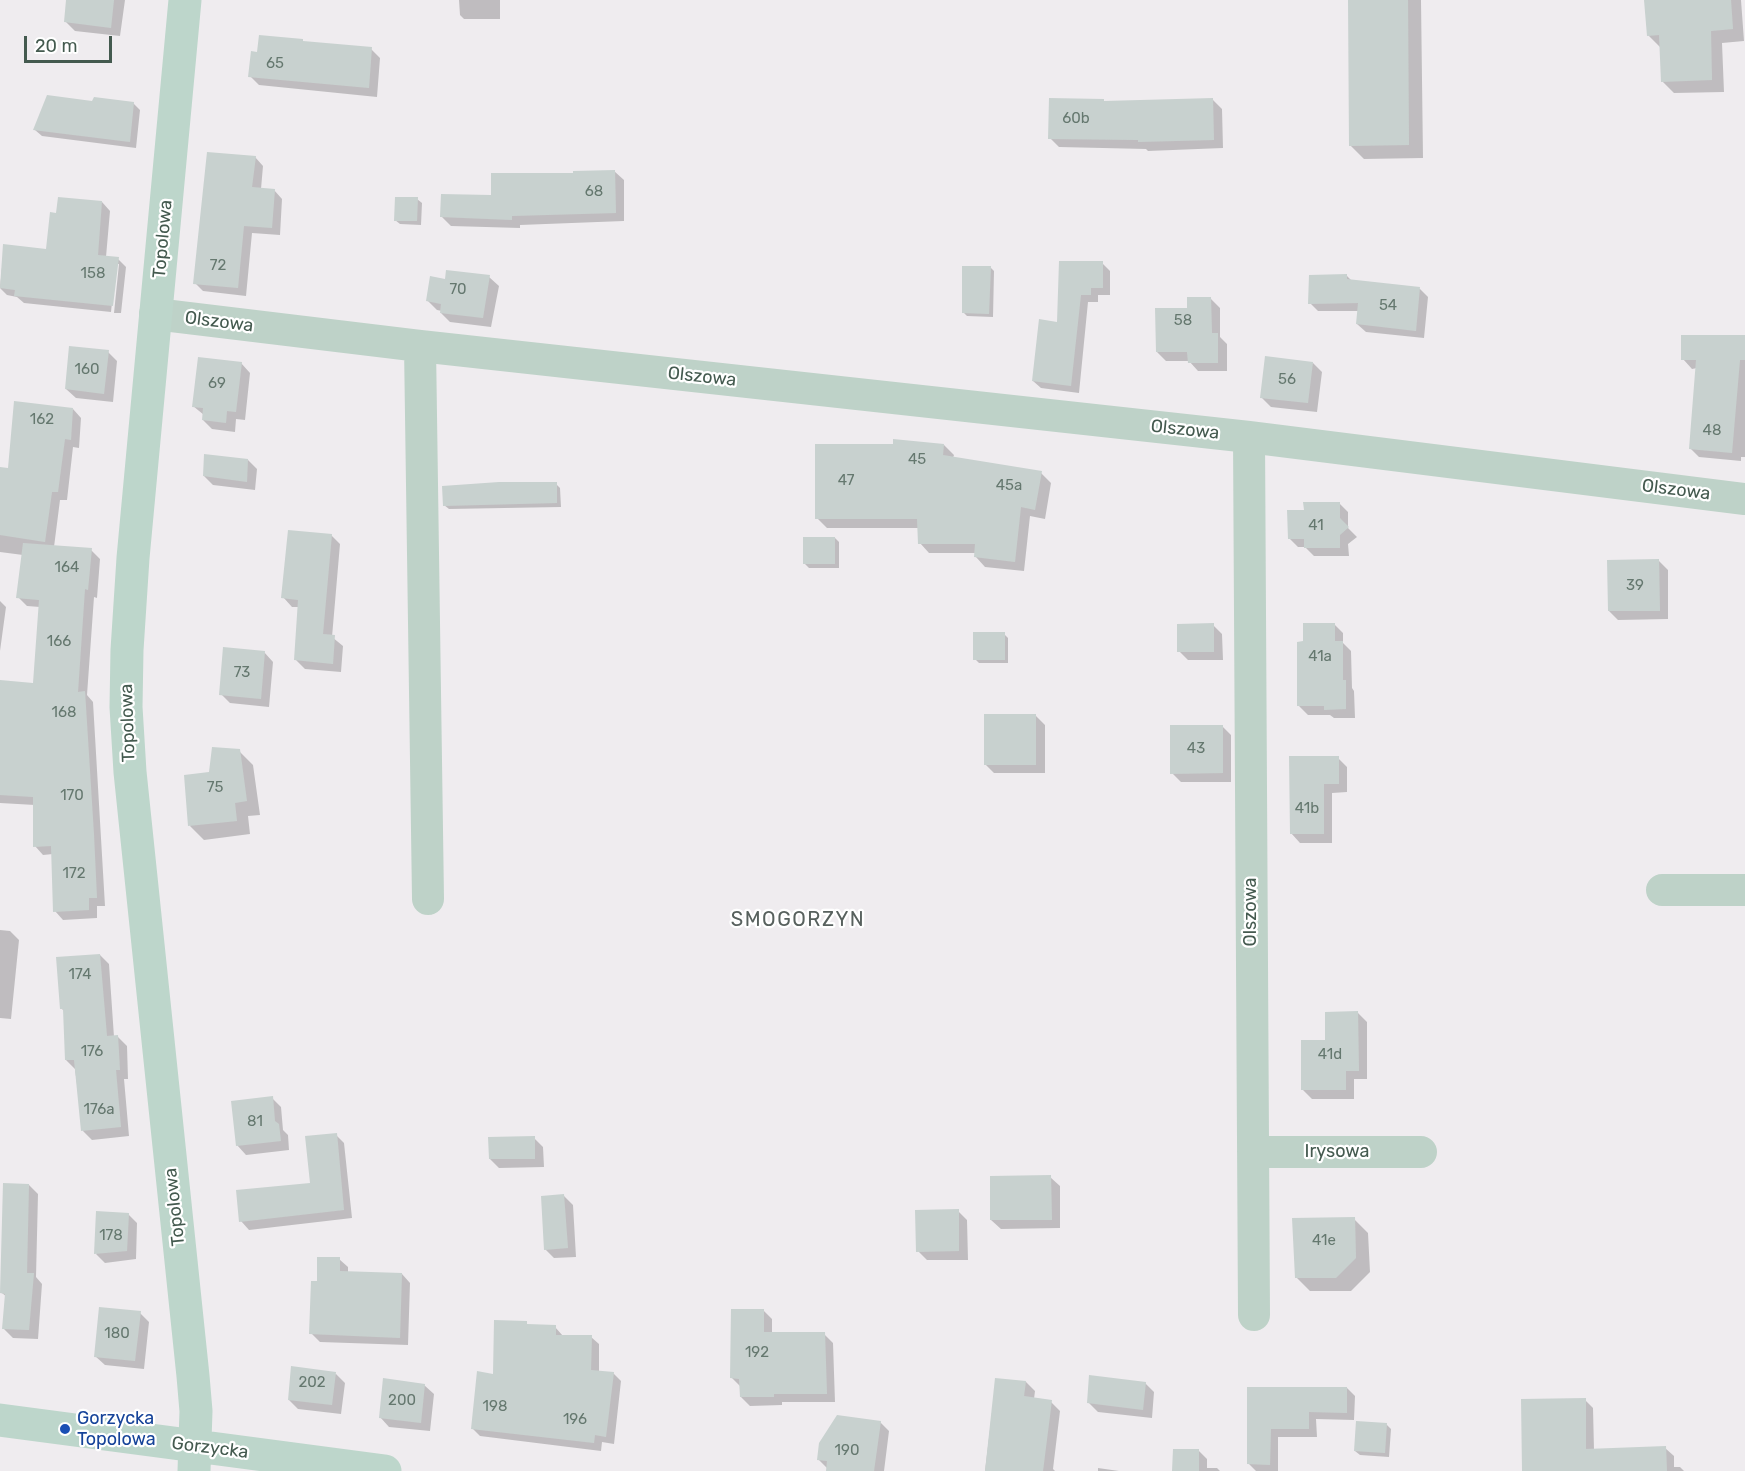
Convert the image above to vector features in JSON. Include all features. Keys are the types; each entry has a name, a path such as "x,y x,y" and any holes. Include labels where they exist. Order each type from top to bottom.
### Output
{"street":[{"name":"Topolowa","path":"185,0 133,558 126,707 130,772 193,1376 196,1411 194,1458"},
{"name":"Olszowa","path":"155,314 420,346 1249,437 1745,498"},
{"path":"420,346 428,899"},
{"name":"Olszowa","path":"1249,437 1254,1315"},
{"path":"1662,891 1745,890"},
{"name":"Irysowa","path":"1252,1152 1421,1152"},
{"name":"Gorzycka","path":"0,1420 194,1458 385,1471"}],"building":[{"path":"66,0 114,0 111,28 64,22"},
{"path":"1348,0 1408,0 1409,145 1349,146"},
{"path":"1644,0 1731,0 1733,29 1711,31 1712,80 1661,82 1659,35 1647,36"},
{"path":"259,35 372,47 369,88 248,77 251,51 257,52"},
{"path":"47,95 92,101 94,97 134,102 130,142 33,130"},
{"path":"1049,98 1104,99 1104,101 1213,98 1214,140 1138,142 1138,140 1048,139"},
{"path":"207,152 256,156 252,187 275,189 272,228 244,226 238,288 193,284"},
{"path":"615,170 616,213 512,216 512,220 440,217 441,194 491,195 491,173 573,173 573,171"},
{"path":"58,197 102,201 98,255 119,257 113,306 14,296 15,290 0,288 3,244 46,249 50,212 56,213"},
{"path":"395,197 418,197 417,221 394,221"},
{"path":"1059,261 1103,261 1103,288 1091,288 1091,295 1081,295 1071,386 1032,381 1039,319 1057,322"},
{"path":"962,266 991,266 989,314 962,313"},
{"path":"446,270 490,275 483,318 440,313 441,304 426,301 430,276 445,279"},
{"path":"1347,274 1347,279 1420,287 1416,331 1356,324 1358,303 1308,304 1309,275"},
{"path":"1187,297 1211,297 1212,333 1218,333 1218,363 1188,363 1187,352 1156,352 1155,308 1187,308"},
{"path":"1681,335 1745,335 1745,360 1740,360 1732,453 1689,449 1696,360 1681,360"},
{"path":"69,346 109,350 104,394 65,389"},
{"path":"1265,356 1313,362 1308,403 1260,398"},
{"path":"198,357 242,362 236,412 227,411 226,423 202,420 203,408 192,407"},
{"path":"14,401 73,408 71,440 65,439 58,492 52,492 45,542 0,535 0,467 8,468"},
{"path":"893,439 944,444 943,455 1042,471 1035,510 1021,507 1015,562 974,557 975,544 918,544 917,519 815,519 815,444 893,444"},
{"path":"204,454 248,459 247,482 203,476"},
{"path":"499,482 557,482 557,503 443,506 442,486"},
{"path":"1303,502 1340,502 1340,518 1349,527 1340,535 1340,548 1304,548 1304,539 1288,539 1287,510 1304,510"},
{"path":"288,530 332,534 323,634 335,635 333,664 294,660 298,600 281,598"},
{"path":"803,537 835,537 835,564 803,564"},
{"path":"23,543 92,548 88,590 85,589 78,692 85,691 94,835 97,898 89,898 89,910 53,912 51,846 33,847 33,797 0,795 0,680 33,683 39,600 16,598"},
{"path":"1659,559 1660,611 1608,611 1607,560"},
{"path":"1214,623 1214,652 1177,652 1177,624"},
{"path":"1303,623 1335,623 1335,641 1343,641 1346,709 1324,710 1324,706 1297,706 1297,642 1303,641"},
{"path":"973,632 1005,632 1005,660 973,660"},
{"path":"223,647 265,651 261,699 219,695"},
{"path":"984,714 1036,714 1036,765 984,765"},
{"path":"1170,725 1223,725 1223,773 1170,774"},
{"path":"212,747 240,749 247,801 235,803 237,821 188,826 184,775 209,772"},
{"path":"1289,756 1339,756 1339,784 1324,784 1324,834 1290,834"},
{"path":"100,954 107,1036 118,1035 120,1070 116,1070 121,1127 81,1131 74,1060 65,1060 63,1009 60,1009 56,957"},
{"path":"1358,1011 1359,1071 1346,1071 1346,1090 1301,1090 1301,1040 1325,1040 1325,1012"},
{"path":"273,1096 275,1121 279,1124 281,1141 236,1146 231,1101"},
{"path":"337,1133 344,1210 239,1222 236,1190 310,1183 305,1136"},
{"path":"535,1136 535,1159 489,1159 488,1137"},
{"path":"1051,1175 1052,1220 990,1220 990,1176"},
{"path":"3,1183 29,1184 27,1273 34,1273 29,1330 2,1329 5,1294 0,1293"},
{"path":"564,1194 568,1248 544,1250 541,1196"},
{"path":"959,1209 959,1251 916,1252 915,1210"},
{"path":"96,1211 129,1213 127,1251 94,1254"},
{"path":"1355,1217 1356,1258 1336,1278 1295,1278 1292,1218"},
{"path":"317,1257 340,1257 340,1271 402,1273 400,1338 309,1334 311,1281 317,1281"},
{"path":"99,1307 141,1311 135,1361 94,1357"},
{"path":"731,1309 764,1309 764,1332 825,1332 827,1394 774,1394 774,1397 740,1397 739,1379 730,1378"},
{"path":"494,1320 556,1325 556,1335 592,1335 591,1370 614,1372 606,1437 595,1435 594,1443 471,1429 477,1371 493,1374"},
{"path":"291,1366 336,1372 332,1405 288,1400"},
{"path":"1089,1375 1146,1382 1143,1410 1087,1403"},
{"path":"383,1378 425,1384 421,1423 379,1418"},
{"path":"995,1378 1026,1381 1024,1396 1052,1400 1043,1471 985,1471"},
{"path":"1247,1387 1347,1387 1347,1413 1309,1412 1309,1429 1271,1429 1270,1465 1247,1464"},
{"path":"1586,1398 1586,1449 1666,1446 1667,1471 1522,1471 1521,1399"},
{"path":"837,1415 881,1421 874,1471 826,1471 827,1461 817,1460 819,1443"},
{"path":"1356,1421 1387,1423 1385,1453 1354,1451"},
{"path":"1173,1449 1199,1449 1199,1471 1172,1471"}],"place":[{"name":"Gorzycka Topolowa","path":"65,1429"}],"district":[{"name":"SMOGORZYN","path":"798,920"}]}
